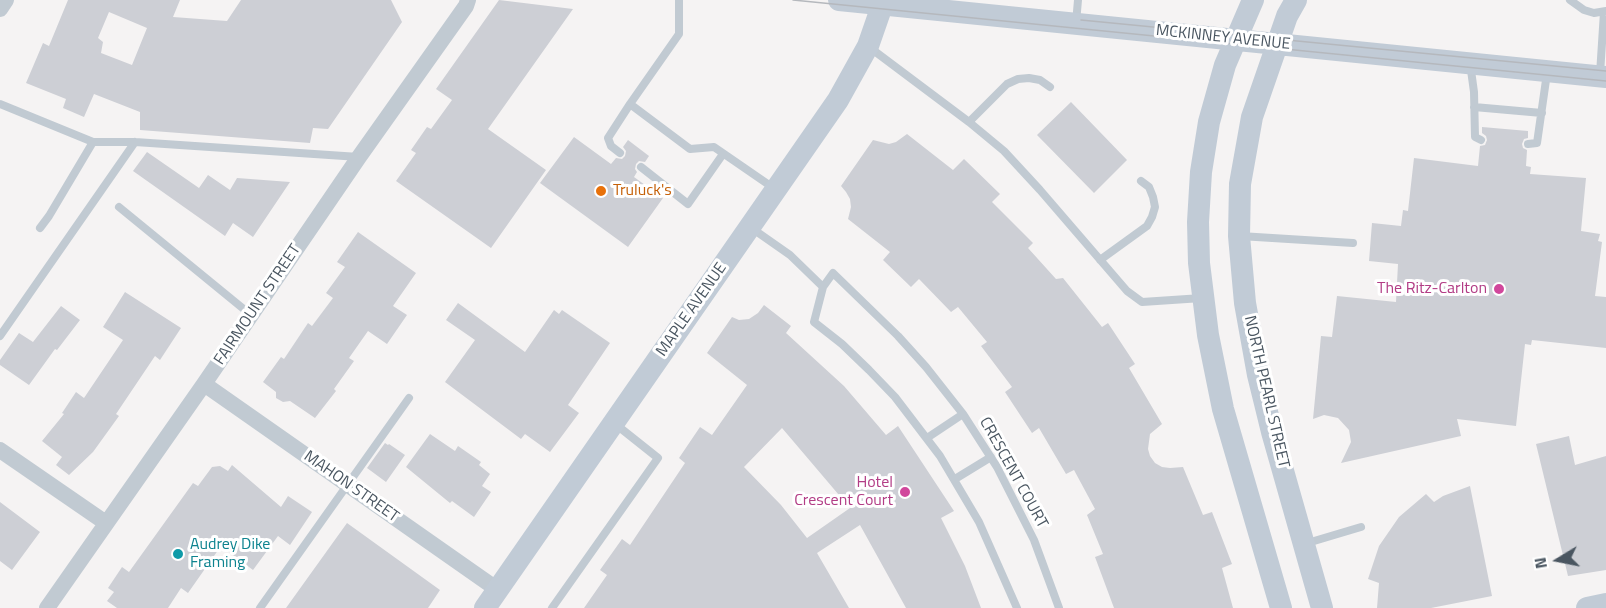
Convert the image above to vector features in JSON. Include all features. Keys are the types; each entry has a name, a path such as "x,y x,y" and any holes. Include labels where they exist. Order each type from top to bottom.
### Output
{"main road":[{"name":"MCKINNEY AVENUE","path":"839,0 884,2 1076,24 1603,77"},
{"path":"1253,0 1225,65 1209,122 1201,172 1198,222 1202,298 1223,409 1281,608"},
{"name":"NORTH PEARL STREET","path":"1296,0 1277,43 1252,117 1240,184 1239,236 1245,303 1258,375 1322,608"},
{"name":"MAPLE AVENUE","path":"492,599 838,100 868,46 884,2"},
{"path":"1587,608 1606,604"}],"street":[{"path":"0,9 6,0"},
{"name":"FAIRMOUNT STREET","path":"46,608 204,384 468,0"},
{"name":"MAHON STREET","path":"204,384 348,484 492,599"},
{"path":"0,450 106,523"}],"lane":[{"path":"620,153 611,146 608,138 679,34 679,0"},
{"path":"1076,24 1078,0"},
{"path":"1570,0 1584,10 1594,13 1605,11 1603,77"},
{"path":"868,46 969,122 1011,159 1127,291 1142,302 1202,298"},
{"path":"1470,63 1475,137 1481,140"},
{"path":"1528,144 1537,143 1547,71"},
{"path":"969,122 1007,84 1018,79 1040,80 1050,87"},
{"path":"0,104 93,142 135,142 359,157"},
{"path":"630,104 690,149 714,147 776,189"},
{"path":"1474,107 1542,113"},
{"path":"40,228 93,142"},
{"path":"0,336 135,142"},
{"path":"641,167 688,204 723,154"},
{"path":"1101,260 1147,226 1152,217 1155,207 1153,196 1149,188 1141,181"},
{"path":"119,207 251,315"},
{"path":"750,227 790,255 823,287 814,322 842,344 869,370 895,397 927,438 955,479 979,522 1017,608"},
{"path":"1239,236 1353,243"},
{"name":"CRESCENT COURT","path":"823,287 833,273 898,336 963,414 991,457 1034,540 1059,608"},
{"path":"263,607 410,398"},
{"path":"927,438 963,414"},
{"path":"552,608 658,458 614,423"},
{"path":"955,479 991,457"},
{"path":"1304,544 1361,527"}],"building":[{"path":"68,0 180,0 173,17 227,21 241,0 391,0 402,22 328,129 313,128 310,143 140,130 140,112 94,94 84,117 63,108 66,99 26,83 43,43 49,46","holes":["109,12 147,28 132,65 101,53 103,42 98,38"]},
{"path":"499,0 573,9 488,129 546,170 491,248 396,181 416,153 411,150 427,127 431,129 452,100 436,89"},
{"path":"1071,102 1127,160 1094,193 1037,135"},
{"name":"The Ritz-Carlton","path":"1482,127 1528,131 1528,138 1524,139 1522,144 1527,150 1526,166 1531,167 1530,174 1586,178 1581,231 1600,234 1598,241 1602,242 1595,296 1606,297 1606,348 1532,340 1531,345 1525,344 1516,426 1457,419 1461,436 1341,463 1351,442 1349,430 1338,418 1324,415 1313,419 1321,336 1332,337 1337,296 1396,302 1398,264 1369,261 1372,223 1401,226 1403,210 1408,211 1414,158 1478,166 1480,146 1485,145 1487,140 1482,133"},
{"path":"907,134 953,170 964,159 1000,194 992,202 1033,243 1028,248 1056,279 1063,278 1102,327 1108,323 1135,364 1129,368 1162,424 1150,434 1148,449 1150,456 1162,467 1183,467 1203,515 1212,512 1232,564 1222,568 1233,608 1114,608 1095,557 1103,554 1087,515 1095,509 1074,470 1066,474 1039,428 1032,433 1005,392 1012,387 981,346 987,342 958,307 951,312 919,279 911,287 883,260 890,252 848,219 850,199 841,186 873,140 889,144"},
{"name":"Truluck's","path":"574,137 611,164 616,158 622,159 625,156 626,151 623,147 628,140 649,156 645,162 639,161 636,164 637,172 634,177 663,198 628,247 540,183"},
{"path":"147,152 199,188 208,175 230,190 237,178 290,182 253,237 233,223 225,236 133,171"},
{"path":"358,232 416,273 393,306 407,315 387,344 368,331 349,358 354,361 334,389 336,391 315,418 290,401 283,402 276,398 276,392 263,382 281,357 284,359 308,323 312,326 333,298 326,293 345,267 337,262"},
{"path":"125,292 181,328 160,360 155,356 116,414 119,416 93,452 69,475 56,465 62,457 42,441 64,414 62,413 76,392 84,398 123,340 103,327"},
{"path":"458,303 525,352 554,310 559,314 562,310 610,343 568,405 579,413 550,452 525,434 521,439 445,382 475,340 446,320"},
{"path":"764,305 791,326 786,333 844,386 886,435 898,426 954,511 941,518 965,566 981,608 906,608 860,525 817,553 849,608 584,608 607,575 600,570 622,539 630,545 685,463 679,458 700,427 712,435 747,385 707,353 732,317 739,320 749,319","holes":["782,428 850,508 807,538 781,505 744,467"]},
{"path":"61,306 80,320 29,385 0,365 0,360 19,333 33,342"},
{"path":"430,434 455,451 458,446 481,462 479,465 490,474 482,486 491,492 474,517 452,501 450,503 406,467"},
{"path":"1569,436 1575,465 1606,456 1606,570 1568,576 1536,444"},
{"path":"385,443 405,455 386,482 367,468"},
{"path":"232,465 281,507 288,496 312,512 290,545 278,536 253,570 221,546 188,593 181,588 168,608 117,608 107,601 114,592 108,588 122,567 129,572 193,483 198,486 212,467 220,466 228,471"},
{"path":"1470,486 1492,596 1431,608 1377,608 1379,583 1368,579 1379,546 1399,517 1426,494 1434,502 1443,496"},
{"path":"0,502 40,532 12,570 0,561"},
{"path":"347,523 440,590 428,608 286,608"}],"tram line":[{"path":"793,0 1606,81"},
{"path":"1081,20 1606,71"}],"place":[{"name":"Truluck's","path":"601,191"},
{"name":"The Ritz-Carlton","path":"1499,289"},
{"name":"Hotel Crescent Court","path":"905,492"},
{"name":"Audrey Dike Framing","path":"178,554"}]}
